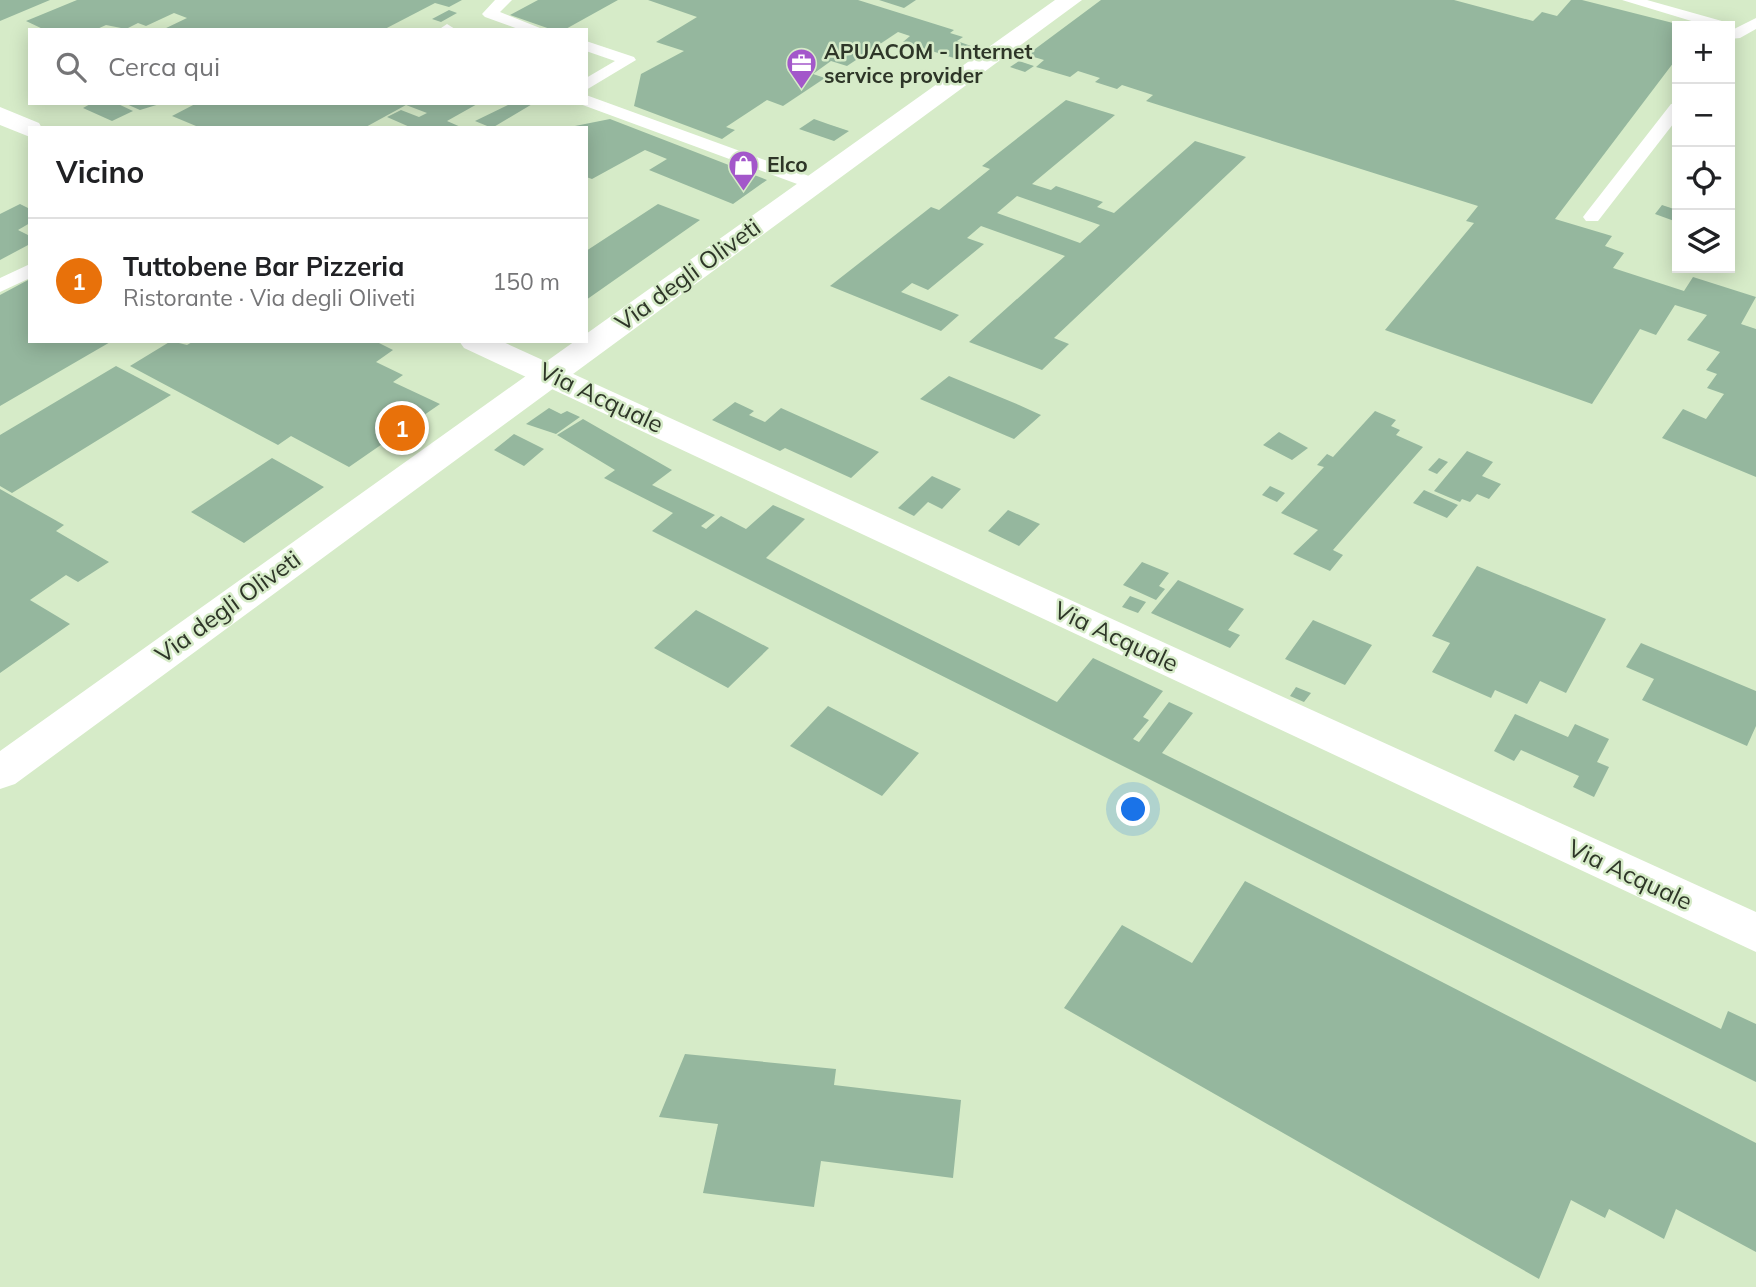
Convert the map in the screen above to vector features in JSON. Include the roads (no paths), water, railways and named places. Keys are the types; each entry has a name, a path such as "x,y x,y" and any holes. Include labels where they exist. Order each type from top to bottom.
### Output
{"main road":[{"name":"Via degli Oliveti","path":"0,773 1070,0"},
{"path":"0,115 28,128"},
{"name":"Via Acquale","path":"480,343 1756,933"}],"lane":[{"path":"504,0 490,15 531,28"},
{"path":"1630,0 1693,21"},
{"path":"1735,31 1756,23"},
{"path":"588,47 628,60 588,84"},
{"path":"588,101 814,184"},
{"path":"1592,217 1672,114"},
{"path":"0,286 28,271"}],"place":[{"name":"APUACOM - Internet service provider","path":"801,91"},
{"name":"Elco","path":"744,192"},
{"name":"Tuttobene Bar Pizzeria","path":"402,428"}]}
